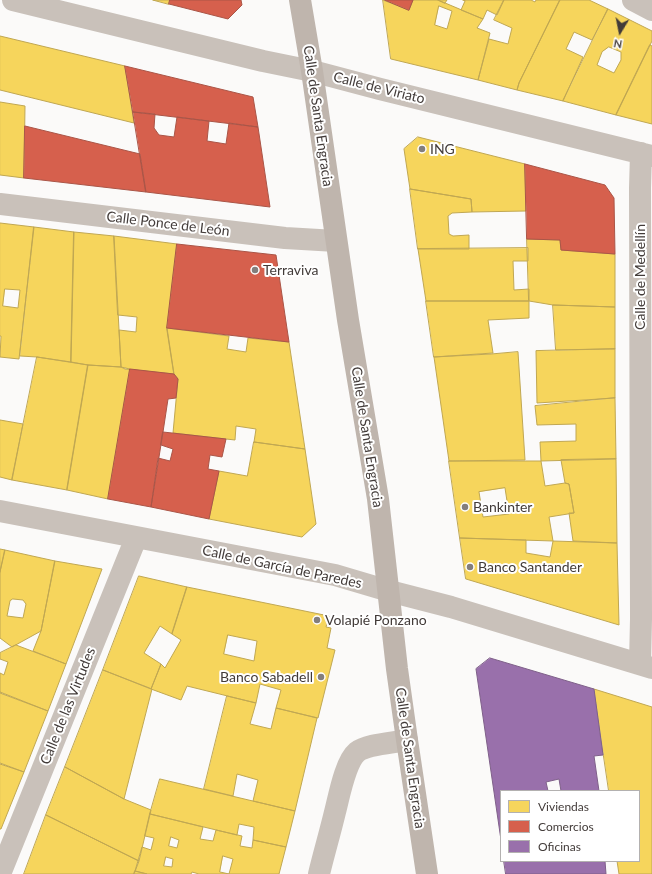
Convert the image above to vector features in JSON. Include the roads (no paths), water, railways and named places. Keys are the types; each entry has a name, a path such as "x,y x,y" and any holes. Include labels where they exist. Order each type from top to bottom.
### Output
{"main road":[{"name":"Calle de Santa Engracia","path":"300,0 312,71 348,320 378,499 397,669 427,874"}],"street":[{"name":"Calle de Viriato","path":"13,0 263,61 312,71 647,154"},
{"path":"633,0 652,10"},
{"name":"Calle de Medellín","path":"646,666 641,619 640,188 647,154"},
{"name":"Calle Ponce de León","path":"0,204 285,238 336,241"},
{"name":"Calle de García de Paredes","path":"0,511 335,575 451,607 646,666"},
{"name":"Calle de las Virtudes","path":"0,874 136,538"},
{"path":"319,874 345,772 354,755 366,747 407,740"}],"place":[{"name":"ING","path":"422,149"},
{"name":"Terraviva","path":"255,270"},
{"name":"Bankinter","path":"465,507"},
{"name":"Banco Santander","path":"470,567"},
{"name":"Volapié Ponzano","path":"317,620"},
{"name":"Banco Sabadell","path":"321,677"}]}
